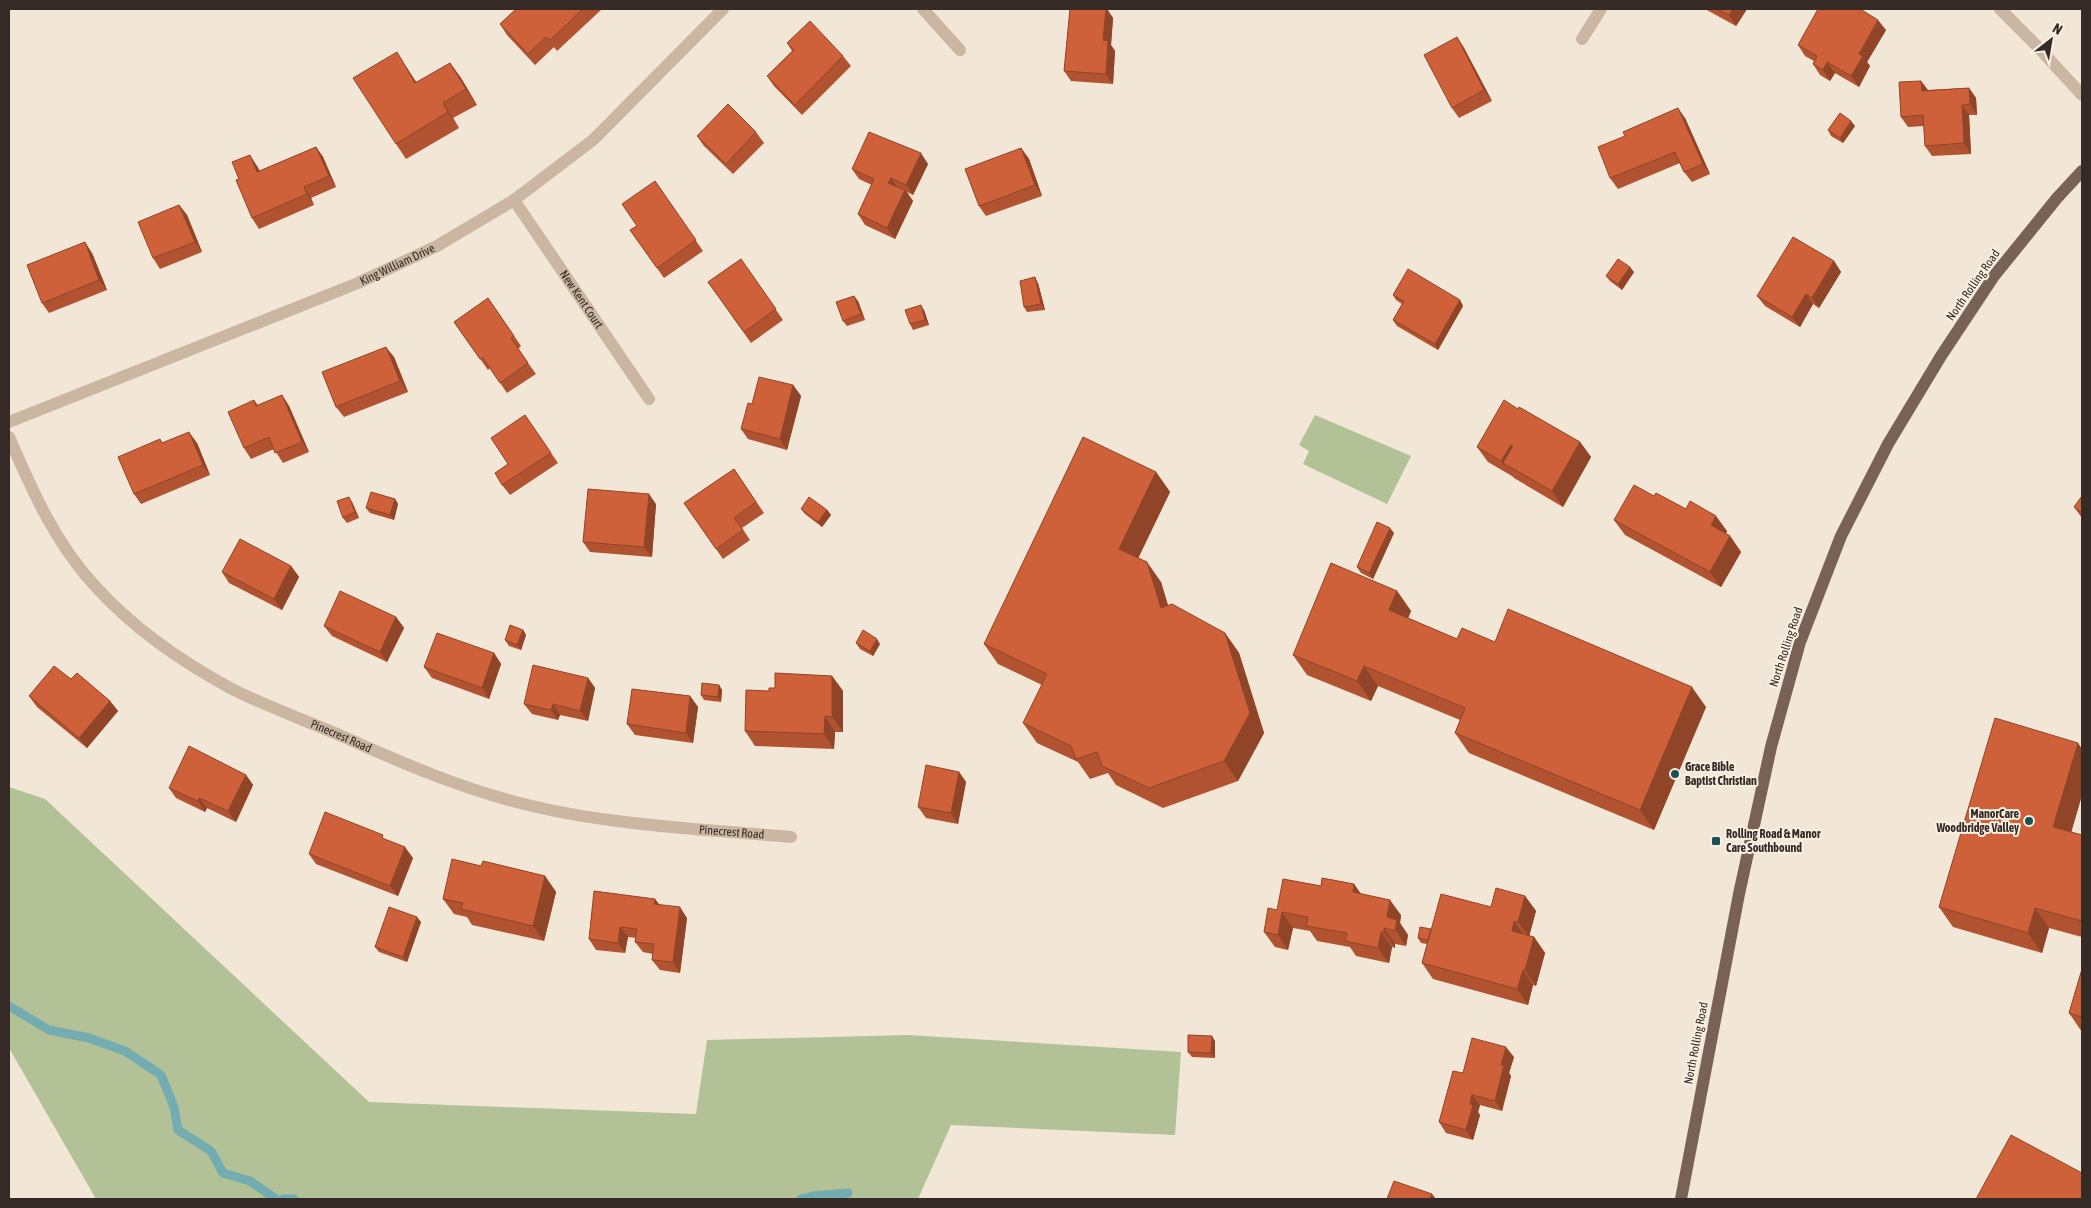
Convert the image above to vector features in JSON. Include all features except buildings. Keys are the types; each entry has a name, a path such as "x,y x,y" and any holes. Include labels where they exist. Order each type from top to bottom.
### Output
{"main road":[{"name":"North Rolling Road","path":"1680,1199 1743,875 1771,747 1800,642 1842,536 1888,444 1941,356 1994,276 2057,198 2082,172"}],"street":[{"name":"King William Drive","path":"9,422 358,283 437,246 514,200 593,140 723,9"},
{"path":"923,9 960,50"},
{"path":"1582,39 1601,9"},
{"path":"2000,9 2082,95"},
{"name":"New Kent Court","path":"514,200 649,399"},
{"name":"Pinecrest Road","path":"9,437 37,502 63,545 94,585 135,624 172,652 233,689 394,759 461,785 531,806 605,820 791,837"}],"green space":[{"path":"1315,415 1411,456 1387,504 1303,464 1309,451 1299,445"},
{"path":"9,787 45,799 369,1102 696,1114 707,1040 908,1035 1181,1052 1175,1135 951,1125 918,1199 96,1199 9,1048"}],"waterway":[{"path":"9,1006 49,1030 89,1038 125,1051 161,1075 174,1107 178,1130 211,1151 223,1173 250,1181 276,1199"},
{"path":"801,1199 848,1193"},
{"path":"283,1199 294,1199"}],"place":[{"name":"Grace Bible Baptist Christian","path":"1675,774"},
{"name":"ManorCare Woodbridge Valley","path":"2029,821"},
{"name":"Rolling Road & Manor Care Southbound","path":"1716,841"}]}
